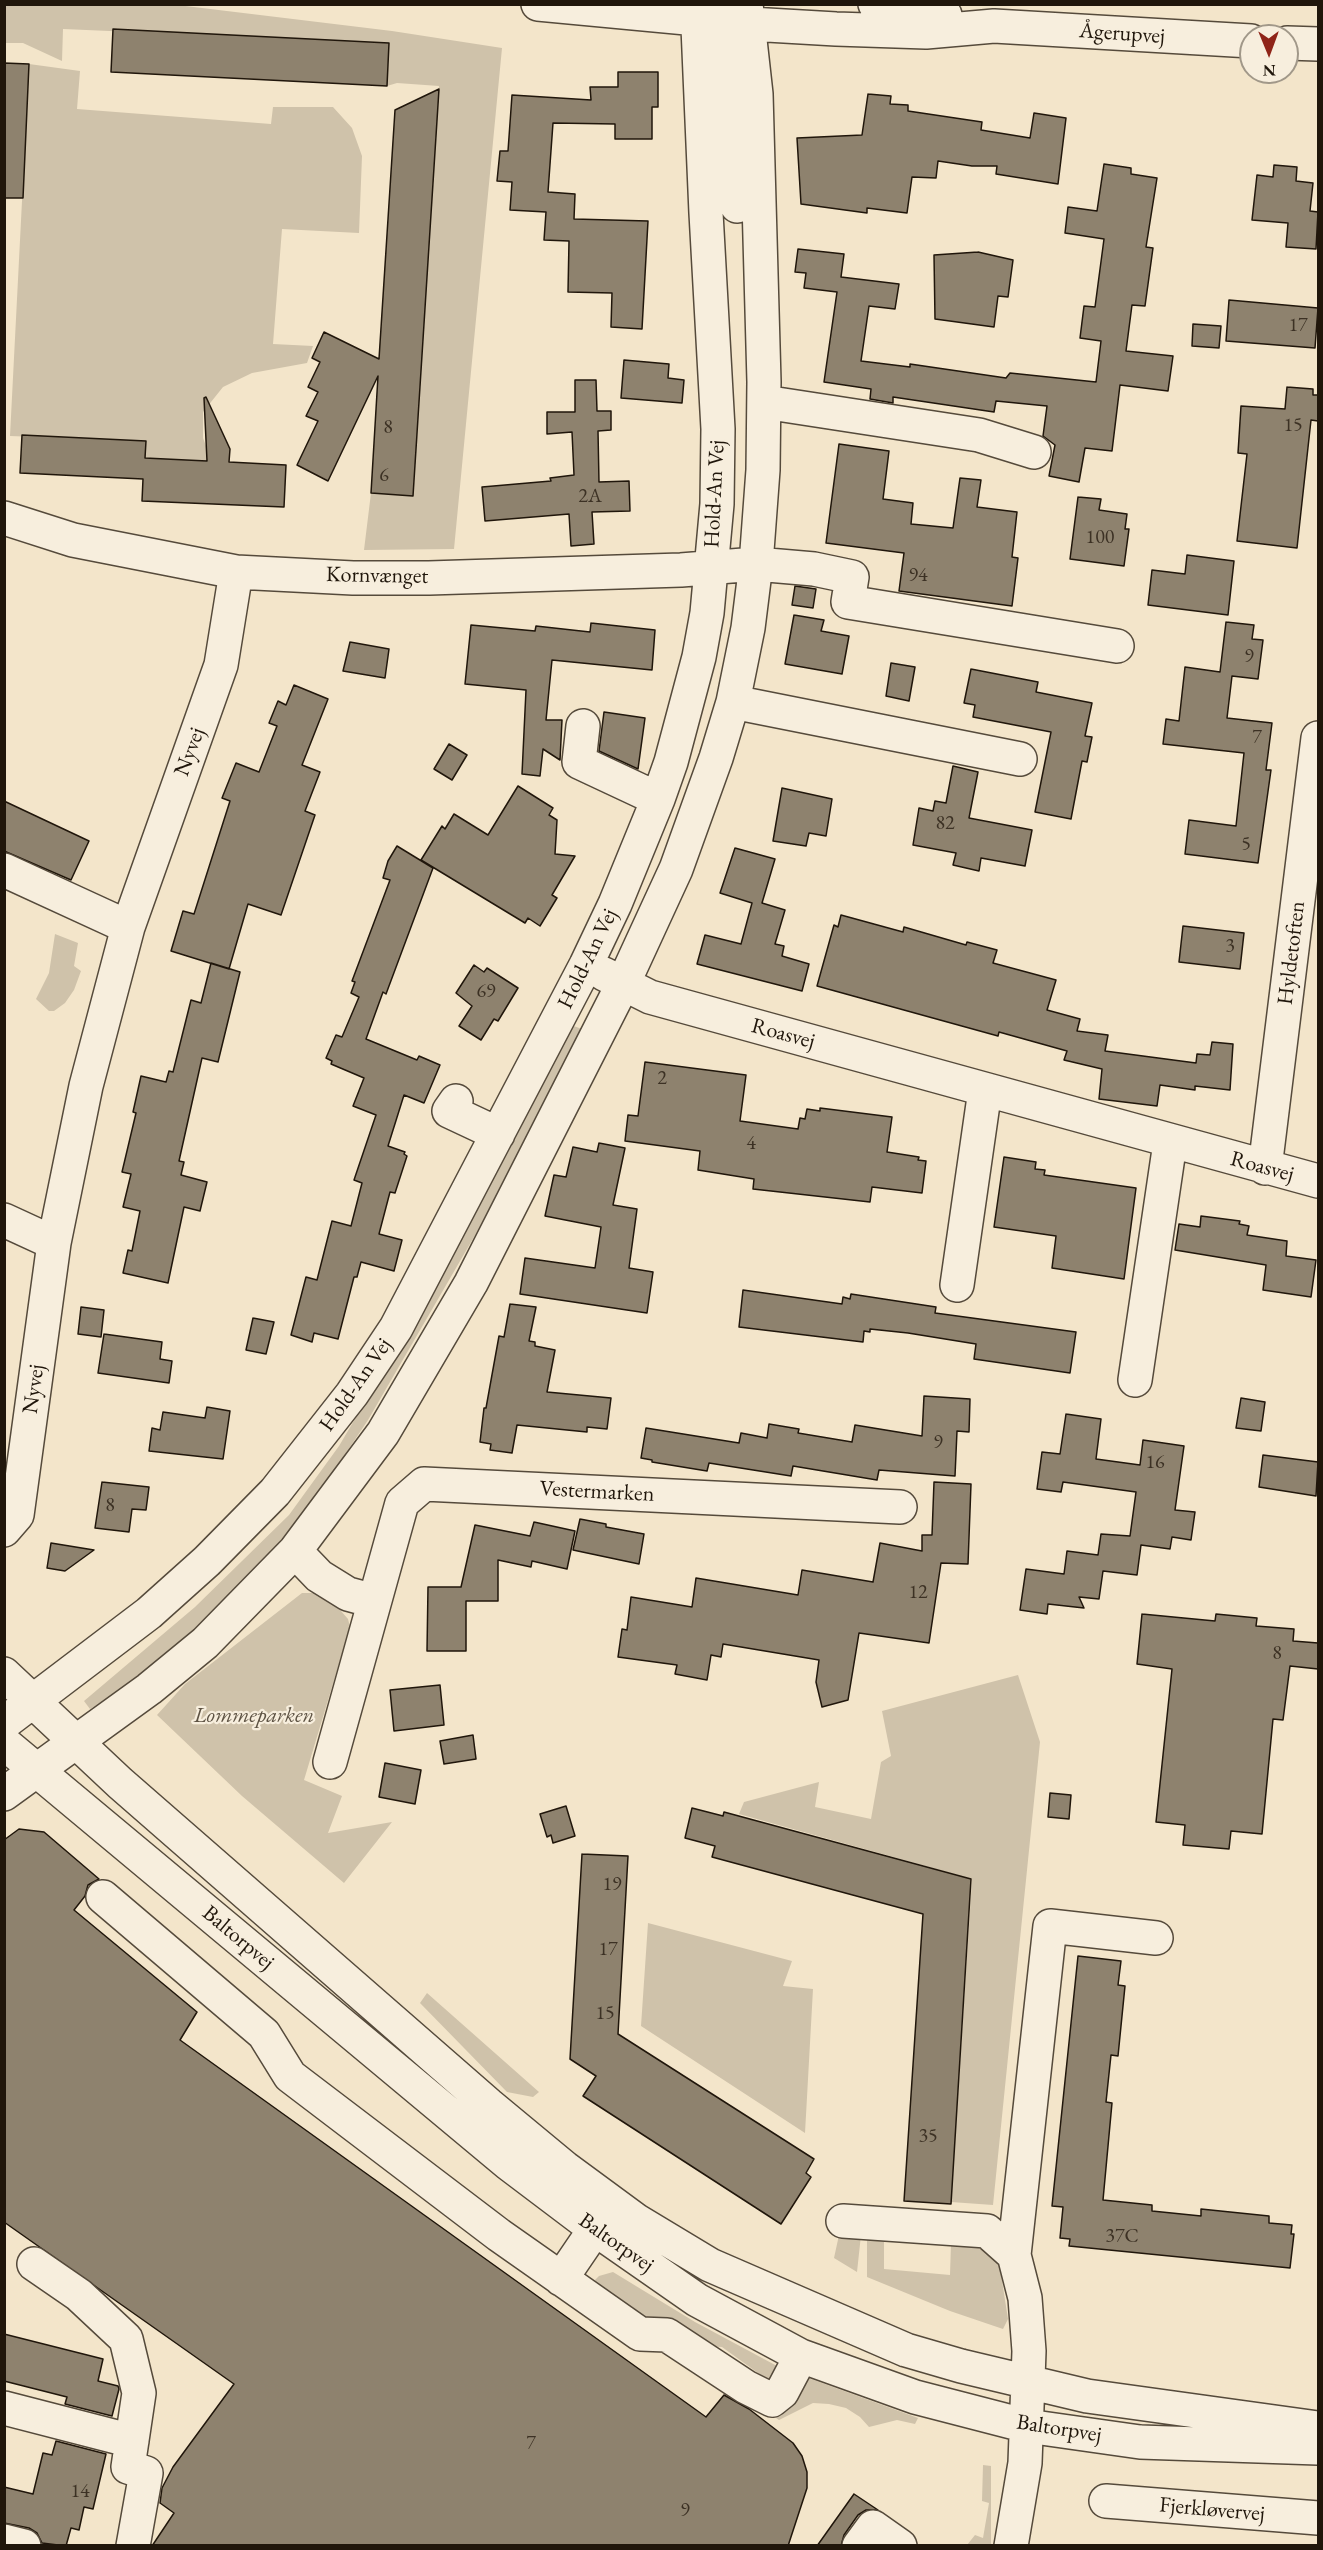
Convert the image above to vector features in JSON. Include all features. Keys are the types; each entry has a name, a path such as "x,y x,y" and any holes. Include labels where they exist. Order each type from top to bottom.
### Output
{"street":[{"name":"Ågerupvej","path":"538,4 723,13 926,32 994,26"},
{"name":"Ågerupvej","path":"875,4 994,26 1239,40"},
{"name":"Hold-An Vej","path":"4,1794 149,1689 205,1643 295,1551 383,1433 471,1283 623,984 676,869 716,758 733,702 748,628 756,564 764,392 756,94 723,13"},
{"name":"Hold-An Vej","path":"4,1723 149,1613 207,1562 275,1492 352,1394 396,1328 586,965 615,904 658,799 684,719 699,657 711,568 717,504 718,429 706,213 723,13"},
{"path":"1299,43 1318,44"},
{"path":"764,392 979,435 1034,452"},
{"name":"Kornvænget","path":"4,518 73,540 236,572 353,578 429,578 711,568 756,564 814,569 852,577 848,602 1117,646"},
{"name":"Nyvej","path":"4,1530 17,1515 54,1243 86,1086 128,927 221,665 236,572"},
{"path":"733,702 1020,759"},
{"path":"583,726 579,762 658,799"},
{"name":"Hyldetoften","path":"1266,1168 1318,738"},
{"path":"4,870 128,927"},
{"name":"Roasvej","path":"586,965 650,997 1170,1143 1318,1181"},
{"path":"957,1285 985,1090"},
{"path":"456,1101 449,1112 498,1134"},
{"path":"1135,1380 1170,1143"},
{"path":"4,1220 54,1243"},
{"name":"Vestermarken","path":"330,1762 402,1503 424,1484 900,1507"},
{"path":"295,1551 319,1576 348,1594 374,1601"},
{"name":"Baltorpvej","path":"4,1674 77,1743 480,2098 565,2168 637,2221 710,2265 829,2319 906,2350 1028,2383 1087,2396 1318,2428"},
{"name":"Baltorpvej","path":"4,1743 509,2164 595,2229 697,2300 801,2356 915,2397 1026,2426 1140,2442 1318,2448"},
{"path":"103,1897 264,2034 290,2076 499,2235 640,2334 667,2335 746,2387 772,2400 782,2392 801,2356"},
{"path":"1011,2546 1025,2463 1029,2351 1025,2298 1014,2256 1050,1926 1156,1938"},
{"path":"843,2221 987,2231 1014,2256"},
{"path":"561,2279 595,2229"},
{"path":"34,2264 79,2295 126,2339 139,2393 128,2467 146,2473 133,2546"},
{"path":"4,2408 132,2440"},
{"name":"Fjerkløvervej","path":"1106,2501 1318,2518"},
{"path":"859,2546 873,2527 900,2546"},
{"path":"4,2541 24,2546"}],"green space":[{"path":"169,4 392,31 502,48 454,549 364,550 371,493 413,495 439,86 397,83 387,86 389,43 63,29 62,61 23,43 5,43 5,5"},
{"path":"29,64 80,71 77,109 271,124 273,107 333,107 352,128 362,156 359,233 282,229 273,344 313,346 307,363 252,373 223,387 203,412 203,438 212,462 145,458 145,441 10,436"},
{"path":"55,934 78,943 74,966 81,971 74,990 65,1003 54,1011 49,1011 36,999 49,973"},
{"path":"571,1025 582,1029 478,1230 368,1420 324,1486 276,1546 229,1599 169,1653 118,1692 90,1709 84,1701 195,1607 289,1515 339,1446 463,1236"},
{"name":"Lommeparken","path":"302,1593 315,1593 334,1603 348,1619 350,1627 304,1780 342,1796 328,1833 392,1822 344,1883 242,1796 157,1715 185,1684"},
{"path":"1018,1675 1040,1742 993,2205 951,2202 972,1879 739,1814 744,1802 819,1782 815,1807 871,1819 881,1762 891,1756 882,1711"},
{"path":"648,1923 792,1961 783,1986 813,1989 805,2133 641,2026"},
{"path":"427,1993 539,2092 533,2097 507,2092 420,2003"},
{"path":"839,2235 861,2235 857,2272 834,2258"},
{"path":"867,2237 884,2239 884,2269 950,2275 951,2244 980,2245 990,2252 1000,2268 1008,2319 1003,2329 950,2311 867,2277"},
{"path":"613,2272 695,2322 777,2366 781,2378 761,2384 758,2373 722,2347 706,2346 642,2319 598,2288 595,2280 599,2276"},
{"path":"803,2376 918,2418 915,2424 897,2420 869,2427 860,2417 846,2408 829,2404 813,2403 779,2420 763,2409"},
{"path":"983,2465 991,2466 991,2545 967,2545 975,2535 983,2538 989,2503 982,2501"}],"building":[{"path":"113,29 389,43 387,86 111,72"},
{"path":"4,63 29,64 23,198 4,198"},
{"path":"618,72 658,72 658,107 652,107 652,139 615,139 615,124 553,123 548,192 575,194 574,219 648,221 642,329 611,327 612,293 568,292 569,241 544,240 546,212 510,210 512,182 497,181 500,151 508,151 512,95 591,100 590,87 618,87"},
{"path":"439,89 413,496 371,493 378,376 328,481 297,465 318,421 306,416 318,392 308,387 320,362 312,358 324,332 379,359 395,110"},
{"path":"868,94 891,96 890,104 908,105 908,111 982,122 981,130 1030,138 1034,113 1066,118 1058,184 996,174 997,166 972,166 938,161 936,178 912,177 907,213 867,208 867,213 801,204 797,138 862,135"},
{"path":"1104,164 1131,168 1131,174 1157,178 1146,247 1153,248 1145,306 1132,305 1126,351 1173,356 1168,391 1120,385 1112,451 1085,448 1079,482 1049,476 1055,445 1043,436 1047,406 996,401 994,412 893,397 893,403 870,399 871,389 824,382 837,292 804,288 806,273 795,272 798,249 844,254 841,277 899,284 895,309 869,306 861,361 910,367 910,364 1006,378 1010,373 1096,382 1101,341 1080,338 1084,306 1095,307 1104,239 1065,233 1068,207 1097,211"},
{"path":"1274,165 1297,167 1296,181 1313,183 1310,211 1318,212 1316,249 1286,247 1288,223 1252,220 1257,175 1273,177"},
{"path":"978,252 1013,260 1008,297 998,296 994,327 935,319 934,255"},
{"path":"1229,300 1318,308 1315,348 1226,341"},
{"path":"1193,324 1221,326 1219,348 1192,346"},
{"path":"624,360 669,364 668,378 684,380 682,403 621,398"},
{"path":"575,380 596,380 597,411 611,411 611,430 598,431 599,482 629,481 630,511 592,512 594,544 571,546 569,514 485,521 482,487 551,481 550,478 574,475 572,432 547,434 547,412 575,412"},
{"path":"1287,387 1313,389 1313,395 1318,395 1318,421 1311,420 1297,548 1237,541 1247,454 1238,453 1241,406 1285,409"},
{"path":"206,397 230,449 229,462 286,465 284,507 142,501 143,479 20,473 22,435 146,441 145,458 207,461 204,398"},
{"path":"839,444 889,451 883,499 913,503 911,524 953,528 960,478 981,480 977,507 1017,512 1012,557 1018,558 1012,606 899,591 904,553 826,543"},
{"path":"1078,497 1101,499 1099,510 1127,514 1125,529 1129,529 1124,566 1070,559"},
{"path":"1187,555 1234,561 1228,615 1148,605 1152,570 1185,574"},
{"path":"795,586 816,589 813,608 792,605"},
{"path":"794,615 824,620 821,631 849,636 842,674 785,664"},
{"path":"1226,622 1254,625 1252,639 1263,640 1258,679 1232,676 1227,718 1272,723 1266,770 1271,770 1258,863 1185,854 1189,820 1236,826 1244,753 1163,744 1166,719 1179,721 1185,667 1220,672"},
{"path":"591,623 655,630 652,670 552,660 546,720 562,720 560,760 543,749 540,776 522,774 526,690 465,684 471,625 535,631 536,626 590,632"},
{"path":"350,642 389,649 385,678 343,671"},
{"path":"891,663 915,667 909,701 886,696"},
{"path":"971,669 1038,682 1036,692 1092,703 1085,736 1092,737 1087,762 1082,761 1071,819 1035,812 1051,732 973,717 975,705 964,703"},
{"path":"294,685 328,699 302,765 320,772 305,811 315,815 281,915 248,904 229,969 171,951 183,911 194,914 230,801 222,798 236,763 259,772 277,726 269,723 278,701 286,705"},
{"path":"604,712 645,718 638,769 599,751"},
{"path":"449,744 467,755 452,780 434,769"},
{"path":"953,766 978,772 969,818 1032,830 1025,866 981,858 979,871 953,865 956,853 913,845 919,808 933,811 935,801 946,803"},
{"path":"518,786 553,808 549,815 557,820 555,854 575,856 552,895 557,898 540,926 528,918 525,923 421,860 442,826 445,829 454,814 488,835"},
{"path":"782,788 832,799 826,836 809,833 806,846 773,841"},
{"path":"4,801 89,841 71,880 4,851"},
{"path":"397,846 433,868 386,994 383,992 366,1039 417,1060 419,1056 440,1065 424,1103 404,1095 388,1146 405,1152 407,1156 395,1193 390,1192 379,1234 402,1240 394,1271 361,1262 357,1277 354,1277 338,1339 314,1333 312,1342 291,1335 306,1277 317,1280 332,1221 351,1226 362,1183 354,1180 376,1115 353,1106 364,1078 331,1064 332,1061 326,1058 336,1035 342,1037 359,997 351,993 355,982 352,981 390,880 383,878 388,861"},
{"path":"735,848 775,859 762,903 785,910 775,944 784,946 782,956 809,964 802,991 697,964 705,935 741,944 752,903 720,893"},
{"path":"841,915 903,932 904,927 966,945 967,942 997,950 993,963 1056,980 1047,1010 1080,1019 1077,1031 1108,1035 1105,1051 1196,1063 1197,1054 1210,1055 1212,1042 1233,1044 1230,1090 1195,1086 1195,1090 1160,1085 1157,1106 1099,1099 1102,1069 1064,1060 1067,1051 999,1032 998,1036 817,986 834,925 838,927"},
{"path":"1183,926 1244,933 1240,969 1179,962"},
{"path":"211,963 240,972 218,1062 202,1058 179,1161 184,1162 181,1175 207,1182 200,1211 184,1207 168,1283 123,1273 128,1250 132,1251 140,1211 123,1207 131,1174 122,1172 136,1113 133,1112 141,1076 166,1082 169,1071 173,1072 191,1000 201,1003"},
{"path":"474,965 484,972 487,968 518,988 498,1021 494,1019 481,1040 459,1026 472,1006 456,993"},
{"path":"645,1062 746,1075 740,1121 798,1129 800,1118 805,1119 807,1109 820,1111 820,1108 892,1117 887,1152 919,1157 918,1160 926,1161 922,1193 872,1187 870,1202 753,1189 754,1179 698,1170 700,1151 625,1141 628,1115 638,1116"},
{"path":"599,1143 625,1148 613,1205 637,1209 629,1268 653,1272 647,1313 520,1294 525,1258 595,1268 601,1227 545,1216 554,1175 566,1177 573,1147 597,1152"},
{"path":"1004,1157 1036,1162 1035,1169 1045,1170 1044,1175 1136,1188 1124,1279 1052,1268 1056,1236 994,1227"},
{"path":"1201,1216 1240,1221 1239,1224 1249,1226 1247,1235 1287,1241 1286,1256 1316,1260 1311,1297 1263,1290 1266,1265 1175,1250 1179,1224 1200,1227"},
{"path":"743,1290 842,1304 843,1297 850,1299 851,1294 936,1307 935,1313 1076,1332 1070,1373 974,1359 976,1344 908,1333 870,1329 870,1332 864,1331 863,1342 739,1327"},
{"path":"510,1304 536,1307 529,1341 535,1342 535,1346 555,1350 547,1392 611,1398 607,1429 587,1427 587,1432 517,1425 512,1453 490,1450 491,1444 480,1442 484,1408 486,1408 499,1336 504,1337"},
{"path":"81,1307 104,1310 101,1337 78,1334"},
{"path":"253,1318 274,1322 266,1354 246,1350"},
{"path":"104,1334 162,1342 160,1359 172,1361 169,1383 98,1373"},
{"path":"924,1396 970,1399 969,1432 957,1431 955,1476 879,1470 877,1480 793,1466 791,1476 709,1463 707,1471 641,1458 646,1428 739,1443 741,1433 767,1438 769,1424 799,1429 798,1433 852,1442 855,1425 922,1436"},
{"path":"1241,1398 1265,1402 1261,1431 1236,1428"},
{"path":"207,1407 230,1411 223,1459 149,1451 152,1428 160,1430 163,1412 205,1418"},
{"path":"1066,1414 1101,1419 1096,1459 1140,1465 1143,1440 1184,1446 1175,1510 1195,1512 1191,1540 1172,1537 1170,1549 1141,1545 1137,1575 1103,1571 1099,1599 1079,1597 1084,1608 1048,1604 1047,1614 1020,1610 1026,1569 1064,1574 1067,1551 1098,1555 1101,1534 1130,1536 1136,1492 1063,1482 1061,1492 1037,1489 1042,1452 1060,1454"},
{"path":"1263,1455 1318,1462 1316,1496 1259,1487"},
{"path":"102,1482 149,1487 146,1510 132,1509 129,1532 95,1528"},
{"path":"934,1482 971,1484 968,1564 941,1563 929,1643 859,1633 848,1700 822,1707 816,1682 819,1660 723,1644 721,1657 711,1655 707,1680 675,1674 677,1665 618,1657 622,1629 627,1630 631,1597 692,1607 696,1578 798,1595 802,1570 873,1582 880,1543 922,1551 922,1535 932,1535"},
{"path":"580,1519 606,1524 606,1527 644,1534 639,1564 573,1550"},
{"path":"534,1522 575,1531 567,1569 532,1561 531,1567 498,1560 498,1601 466,1601 466,1651 427,1651 428,1587 461,1587 475,1525 530,1536"},
{"path":"51,1543 94,1550 65,1571 47,1568"},
{"path":"1142,1614 1215,1621 1216,1614 1257,1618 1256,1626 1294,1629 1293,1641 1318,1643 1318,1669 1290,1666 1283,1720 1273,1719 1262,1834 1231,1831 1229,1849 1183,1845 1185,1825 1156,1822 1172,1669 1137,1664"},
{"path":"440,1685 444,1725 394,1731 390,1690"},
{"path":"473,1735 476,1759 444,1764 440,1741"},
{"path":"385,1763 421,1770 415,1804 379,1797"},
{"path":"1050,1793 1071,1795 1069,1819 1048,1817"},
{"path":"566,1806 575,1836 553,1843 551,1835 547,1837 540,1814"},
{"path":"692,1808 723,1816 724,1812 971,1879 951,2204 904,2201 923,1914 712,1857 715,1846 685,1838"},
{"path":"19,1829 44,1832 99,1879 88,1885 85,1896 74,1910 197,2012 180,2040 706,2417 724,2395 749,2409 793,2443 802,2456 807,2472 807,2488 788,2546 152,2546 174,2513 160,2503 162,2488 173,2467 234,2384 4,2222 4,1840"},
{"path":"582,1854 628,1856 618,2034 814,2159 806,2173 811,2177 781,2224 583,2096 596,2076 570,2059"},
{"path":"1078,1956 1121,1961 1118,1985 1125,1986 1118,2056 1111,2055 1106,2102 1112,2103 1103,2200 1152,2205 1152,2211 1201,2216 1201,2209 1269,2216 1269,2223 1292,2225 1291,2234 1294,2234 1290,2268 1069,2246 1070,2239 1060,2238 1063,2207 1052,2206"},
{"path":"4,2334 103,2359 98,2381 118,2386 119,2389 112,2416 65,2404 67,2397 4,2381"},
{"path":"56,2441 106,2454 93,2509 84,2507 79,2530 71,2528 66,2546 42,2543 37,2533 29,2528 4,2523 4,2487 33,2494 43,2453 52,2455"},
{"path":"854,2494 878,2510 866,2510 858,2515 844,2535 841,2546 817,2546"}]}
